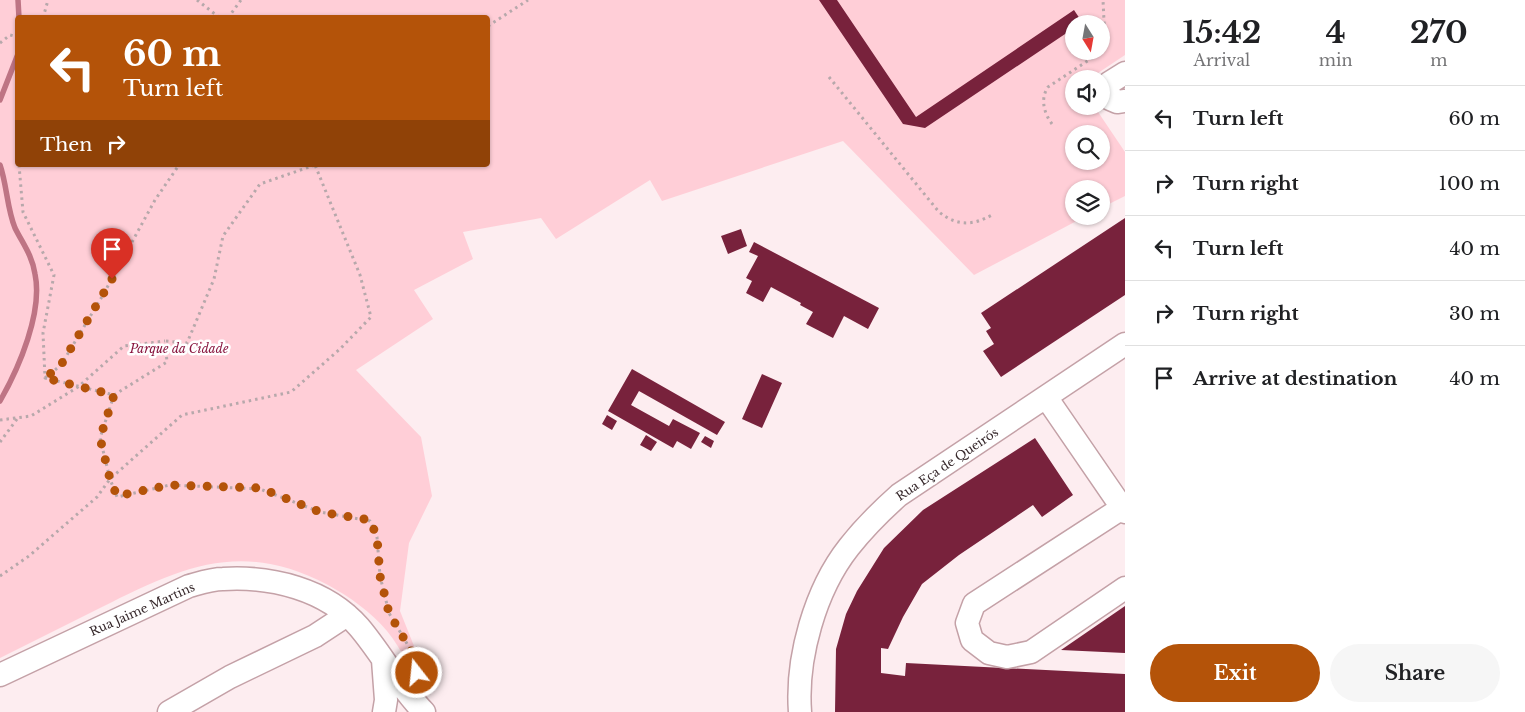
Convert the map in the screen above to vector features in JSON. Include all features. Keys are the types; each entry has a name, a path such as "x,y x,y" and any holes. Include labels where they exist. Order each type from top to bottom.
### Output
{"street":[{"path":"1125,73 1109,83 1108,90 1110,99 1117,102 1125,102"},
{"name":"Rua Eça de Queirós","path":"800,712 804,650 815,608 847,549 870,522 899,495 1125,344"},
{"path":"1046,396 1124,510 974,604 967,623 972,640 989,652 1007,657 1031,652 1125,588"},
{"name":"Rua Jaime Martins","path":"0,675 189,586 221,579 255,578 280,583 316,595 347,615 421,708"},
{"path":"169,712 230,677 315,636 347,615"},
{"path":"383,660 386,692 384,712"},
{"path":"389,712 394,707 421,708"}],"path":[{"path":"44,15 48,0"},
{"path":"197,0 216,15"},
{"path":"230,15 241,0"},
{"path":"490,25 528,0"},
{"path":"1103,0 1104,15"},
{"path":"0,43 10,35 15,36"},
{"path":"1052,124 1046,116 1043,100 1044,93 1048,87 1089,60"},
{"path":"829,77 939,212 954,222 962,223 984,220 992,215"},
{"path":"19,167 24,212 54,275 43,333 45,378"},
{"path":"45,378 61,365 103,295 155,200 178,167"},
{"path":"1,421 31,416 78,387 124,346 165,341 187,343 214,278 223,236 260,184 309,167"},
{"path":"0,576 29,556 97,497 110,479 182,415 290,392 340,349 371,317 360,275 316,167"},
{"path":"165,341 167,362 114,395 100,438 110,479 117,496 170,485 260,488 320,512 370,520 377,537 380,576 389,613 416,659 417,677"},
{"path":"45,378 114,395"},
{"path":"0,442 17,418"}],"green space":[{"name":"Parque da Cidade","path":"0,0 1125,0 1125,55 1102,70 1065,70 1065,115 1100,115 1107,125 1065,125 1065,170 1110,170 1110,130 1125,152 1125,196 1110,204 1110,180 1065,180 1065,225 1069,225 974,275 843,141 662,201 650,180 556,239 541,218 463,232 473,259 414,290 433,319 356,370 421,437 432,496 409,543 400,611 432,691 424,698 398,646 381,624 352,600 328,585 297,571 268,563 240,561 212,564 186,570 159,580 0,658"}],"building":[{"path":"819,0 837,0 916,117 1065,16 1065,34 925,128 903,124"},
{"path":"1074,10 1077,15 1067,15"},
{"path":"1125,218 1125,295 1001,377 983,351 994,344 986,331 991,328 981,313"},
{"path":"741,229 747,246 728,254 721,236"},
{"path":"754,242 879,308 868,329 844,316 833,338 806,324 813,312 800,305 801,303 771,287 763,302 746,293 752,281 746,278 758,256 749,252"},
{"path":"632,369 725,422 717,435 639,391 631,405 669,426 673,419 700,433 691,449 677,441 673,448 608,411"},
{"path":"762,374 782,383 762,428 742,419"},
{"path":"607,415 617,421 612,430 602,424"},
{"path":"646,435 657,442 651,451 640,445"},
{"path":"705,436 714,441 711,448 701,442"},
{"path":"1035,438 1073,495 1042,517 1033,505 959,555 922,584 903,617 888,649 881,648 881,673 905,676 906,663 1125,674 1125,712 835,712 836,649 846,614 857,591 884,548 923,510"},
{"path":"1125,606 1125,653 1061,650"}],"waterway":[{"path":"18,0 19,15"},
{"path":"0,100 15,62"},
{"path":"0,165 12,221 32,261 37,289 36,305 28,339 15,373 0,401"}],"route":[{"path":"112,279 61,365 45,378 114,395 100,438 110,479 117,496 170,485 260,488 320,512 370,520 377,537 380,576 389,613 416,659 417,673"}]}
